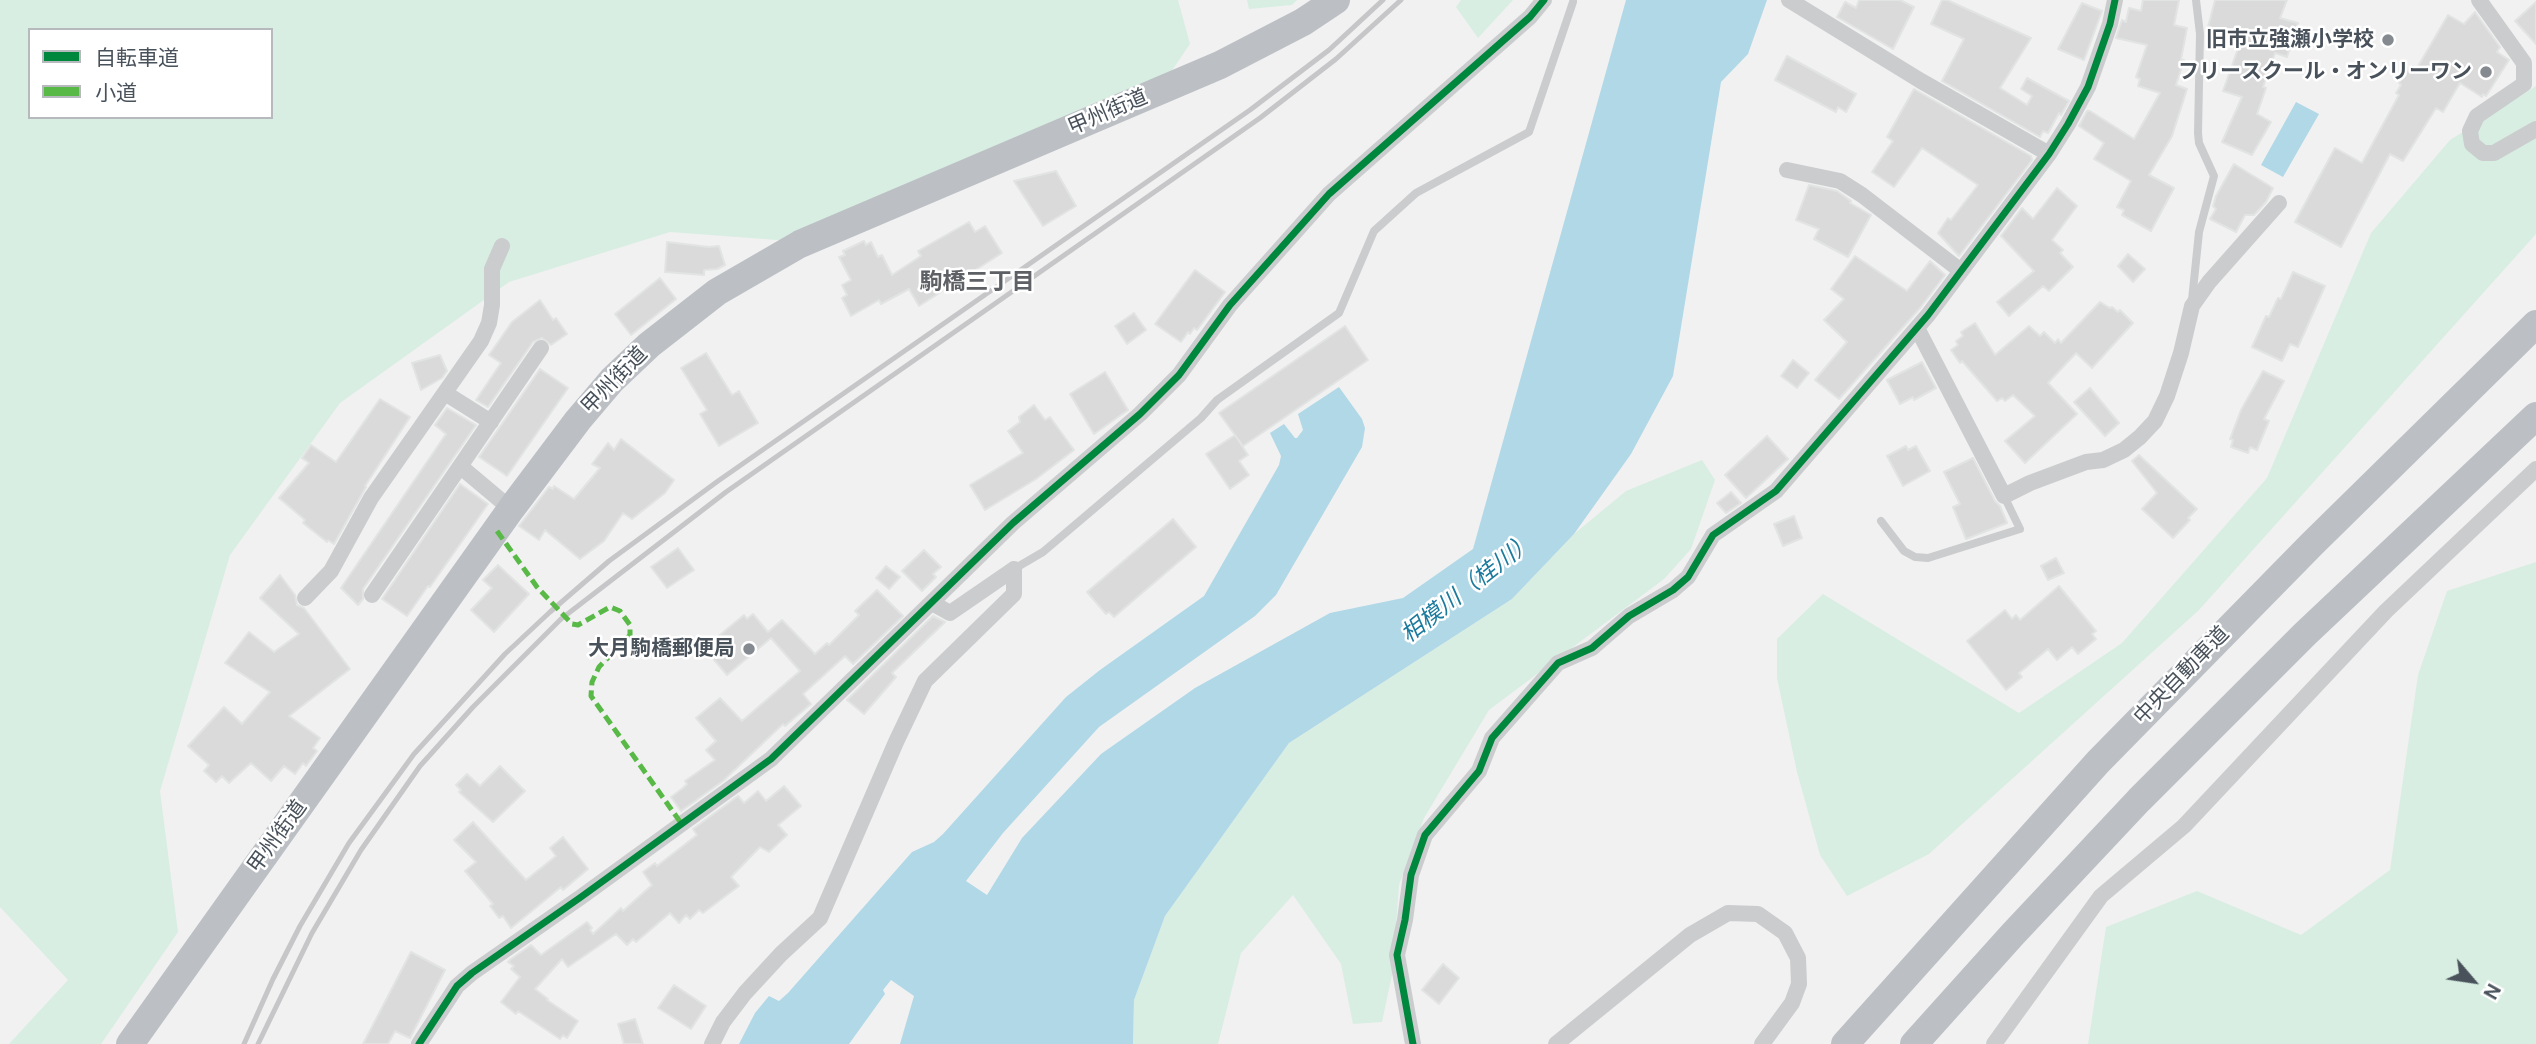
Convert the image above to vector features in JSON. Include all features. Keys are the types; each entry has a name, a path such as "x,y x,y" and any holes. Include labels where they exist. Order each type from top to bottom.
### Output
{"highway":[{"name":"甲州街道","path":"130,1044 511,509 578,420 612,380 649,345 717,292 800,244 1220,65 1303,22 1336,0"},
{"path":"2098,762 2305,536 2536,303"},
{"name":"中央自動車道","path":"1845,1044 2098,762 2312,544 2536,324"},
{"path":"1914,1044 2013,933 2139,800 2305,634 2536,416"}],"street":[{"path":"419,1044 457,986 771,759 1013,523 1140,414 1179,375 1230,305 1329,194 1530,17 1544,0"},
{"path":"1789,0 2049,154"},
{"path":"1413,1044 1398,955 1411,875 1425,835 1479,771 1492,738 1558,663 1592,648 1629,616 1673,590 1688,577 1713,535 1776,491 1917,328 2049,154 2088,87 2110,24 2115,0"},
{"path":"2479,0 2524,64 2524,84 2477,116 2470,131 2472,144 2483,153 2494,153 2536,130"},
{"path":"1787,170 1840,181 1961,271"},
{"path":"1917,328 2004,496 2086,462 2103,460 2124,450 2140,437 2155,421 2167,396 2192,306 2209,282 2279,203"},
{"path":"305,598 331,571 371,498 485,334 492,305 492,269 502,246"},
{"path":"372,595 541,348"},
{"path":"445,393 491,422"},
{"path":"461,467 511,509"},
{"path":"1994,1044 2101,896 2184,826 2386,611 2536,469"},
{"path":"932,603 950,613 1014,569"},
{"path":"712,1044 723,1022 745,993 781,954 820,918 896,741 925,681 1014,594 1014,569"},
{"path":"1556,1044 1690,935 1728,913 1758,914 1785,933 1798,958 1799,984 1792,1003 1762,1044"}],"lane":[{"path":"2192,306 2199,232 2214,176 2199,143 2200,34 2196,0"},
{"path":"1014,569 1044,552 1202,418 1217,400 1339,313 1374,231 1416,193 1529,132 1573,2"},
{"path":"1881,521 1904,551 1915,557 1928,558 1983,543 2020,529 2004,496"}],"green space":[{"path":"0,0 1178,0 1190,44 1164,82 791,241 670,232 509,282 340,403 230,555 160,791 178,932 101,1044 9,1044 68,980 0,907"},
{"path":"1247,0 1297,0 1292,5 1249,9"},
{"path":"1461,0 1513,0 1478,38 1456,7"},
{"path":"2536,86 2536,234 2199,610 1929,854 1847,896 1820,855 1797,772 1777,678 1777,639 1823,594 2019,713 2122,643 2267,478 2371,233 2450,140"},
{"path":"1702,460 1715,480 1691,549 1664,579 1489,710 1424,818 1399,885 1393,970 1382,1022 1353,1024 1341,964 1293,895 1241,953 1218,1044 1133,1044 1134,1000 1165,916 1289,743 1512,599 1574,534 1626,491"},
{"path":"2536,562 2536,1044 2088,1044 2106,927 2197,891 2301,935 2390,870 2418,675 2447,591"}],"water":[{"name":"相模川（桂川）","path":"1626,0 1767,0 1748,54 1721,82 1673,376 1631,454 1574,534 1512,599 1289,743 1165,916 1134,1000 1133,1044 900,1044 914,996 891,980 883,990 885,994 849,1044 739,1044 755,1013 769,996 779,1001 788,993 912,852 934,842 943,834 1066,697 1204,596 1279,465 1281,456 1270,433 1284,424 1297,438 1303,430 1298,414 1339,387 1362,419 1365,428 1362,447 1276,595 1255,616 1099,727 1003,833 966,881 987,895 1022,838 1101,754 1195,688 1330,613 1403,598 1473,549"},
{"path":"2296,102 2319,114 2283,177 2261,165"}],"building":[{"path":"1859,0 1900,0 1914,7 1893,49 1837,17 1845,2 1856,8"},
{"path":"1942,0 2031,38 2000,88 2027,105 2032,96 2021,89 2027,78 2069,101 2048,133 2043,131 2040,137 1942,81 1964,39 1931,24"},
{"path":"2143,0 2179,0 2174,25 2187,28 2181,59 2184,60 2176,85 2187,89 2172,136 2149,175 2174,188 2151,231 2122,215 2124,210 2117,207 2131,181 2094,159 2104,143 2079,126 2087,111 2090,111 2134,139 2160,93 2138,86 2140,79 2136,77 2147,45 2116,38 2122,20 2126,22 2129,8 2141,11"},
{"path":"2215,0 2287,0 2280,18 2298,23 2287,57 2275,53 2263,87 2266,88 2257,114 2271,122 2252,155 2222,142 2242,97 2223,91 2241,40 2207,31"},
{"path":"2536,2 2536,44 2515,21"},
{"path":"2082,3 2102,11 2084,60 2058,49"},
{"path":"2475,12 2500,47 2497,52 2509,60 2486,96 2483,94 2482,97 2460,83 2443,112 2436,108 2403,161 2390,154 2341,247 2295,222 2335,148 2362,163 2399,95 2396,93 2401,85 2399,83 2408,68 2417,68 2448,15 2464,24"},
{"path":"1787,56 1856,94 1846,112 1838,107 1836,112 1775,80"},
{"path":"1914,89 2031,156 2032,160 1959,256 1938,233 1978,185 1922,148 1894,187 1872,172 1893,141 1887,137"},
{"path":"2234,164 2273,188 2266,202 2254,215 2245,215 2236,232 2210,219 2216,209 2213,206 2216,196"},
{"path":"1056,171 1076,206 1043,226 1014,181"},
{"path":"1809,185 1837,191 1851,201 1850,203 1871,215 1848,257 1814,239 1819,229 1796,220"},
{"path":"2057,188 2077,206 2052,240 2063,250 2060,253 2073,267 2049,291 2043,286 2009,316 1997,302 2034,271 2001,236 2022,208 2033,219"},
{"path":"969,222 975,232 985,226 1002,253 919,306 909,289 881,304 879,300 851,316 842,298 847,295 842,285 851,280 839,257 845,255 843,251 864,241 866,245 871,242 878,257 882,255 892,275 921,256 918,251"},
{"path":"667,242 719,246 725,265 704,270 704,275 665,272"},
{"path":"2128,254 2145,269 2133,282 2118,266"},
{"path":"1855,256 1907,291 1930,261 1945,275 1920,308 1839,399 1815,380 1847,342 1824,320 1844,299 1831,289"},
{"path":"1195,270 1225,292 1197,330 1194,328 1190,334 1188,332 1181,342 1155,324"},
{"path":"2293,272 2325,286 2298,347 2290,344 2282,361 2252,347 2266,316 2269,317 2278,298 2281,299"},
{"path":"660,278 676,299 631,335 615,314"},
{"path":"540,300 553,320 556,318 567,334 551,345 542,338 533,342 488,407 476,400 501,363 489,355 512,322"},
{"path":"2100,302 2118,312 2120,310 2133,323 2092,368 2076,353 2048,383 2077,414 2025,463 2005,441 2035,416 2013,395 2005,401 2002,398 1997,401 1951,350 1963,336 1961,332 1975,323 1995,355 2029,326 2040,336 2044,332 2055,343 2058,339 2061,343"},
{"path":"1134,313 1146,330 1127,344 1115,326"},
{"path":"1345,326 1368,360 1243,446 1219,413"},
{"path":"706,353 732,395 739,391 758,423 719,446 700,414 707,410 681,368"},
{"path":"440,355 447,371 442,378 421,390 412,363"},
{"path":"1793,360 1809,373 1797,388 1781,376"},
{"path":"1922,362 1936,388 1900,404 1887,380"},
{"path":"540,369 568,388 507,476 479,457"},
{"path":"2263,371 2284,381 2264,419 2269,421 2257,450 2250,447 2248,453 2231,447 2233,440 2230,439 2241,410"},
{"path":"1105,372 1128,410 1094,434 1070,394"},
{"path":"2090,388 2119,423 2105,436 2074,402"},
{"path":"380,399 410,417 365,486 334,544 328,540 327,542 303,523 305,520 279,498 309,463 302,458 311,445 336,462"},
{"path":"1034,405 1045,420 1050,417 1074,450 1036,479 985,510 970,485 1023,453 1008,431 1020,422 1019,417"},
{"path":"447,408 476,425 363,589 363,599 358,605 341,588 446,434 435,425"},
{"path":"1235,435 1248,455 1239,461 1249,475 1230,489 1206,454"},
{"path":"1767,436 1788,459 1746,498 1725,475"},
{"path":"621,439 674,480 665,493 632,519 623,513 604,541 580,559 545,530 539,540 519,526 549,487 553,489 554,486 574,499 600,468 592,464 608,443 614,450"},
{"path":"1906,446 1908,450 1916,446 1930,471 1903,486 1887,456"},
{"path":"2139,455 2197,509 2173,538 2142,509 2157,493 2132,461"},
{"path":"1973,458 2007,523 1966,539 1953,507 1960,504 1944,472"},
{"path":"460,484 488,504 407,616 382,599"},
{"path":"1731,492 1741,503 1726,513 1717,503"},
{"path":"1794,516 1802,538 1783,546 1774,524"},
{"path":"1173,519 1196,547 1114,617 1109,612 1106,614 1087,592"},
{"path":"678,548 694,570 667,588 651,567"},
{"path":"924,550 941,567 933,574 936,577 922,591 902,571"},
{"path":"2056,558 2064,573 2048,580 2041,566"},
{"path":"498,565 529,594 494,632 471,610 492,588 483,580"},
{"path":"886,566 900,577 889,589 876,578"},
{"path":"280,575 295,595 297,605 304,608 350,669 289,716 320,738 313,748 317,751 306,766 303,763 295,774 284,766 271,781 251,763 229,783 222,776 216,782 204,771 209,765 188,746 224,707 242,724 270,692 225,663 249,632 274,652 299,634 260,598"},
{"path":"2059,586 2096,631 2092,634 2096,639 2078,654 2072,647 2057,660 2048,649 2019,673 2022,677 2006,690 1967,641 2005,610 2012,619 2016,615 2020,620"},
{"path":"877,590 903,616 853,664 845,656 803,694 811,704 785,726 783,724 723,781 681,811 671,797 687,784 685,781 715,760 706,750 716,741 696,718 720,698 742,721 800,671 771,638 727,675 704,648 744,615 747,619 753,614 768,632 782,620 815,654 827,643 829,645 859,615 855,611"},
{"path":"933,616 945,622 892,673 896,677 864,714 847,700"},
{"path":"500,766 525,791 493,822 459,792 461,790 456,785 467,774 480,786"},
{"path":"784,786 801,806 778,825 787,835 769,852 760,847 731,877 739,886 703,913 699,910 690,919 686,915 679,923 670,913 636,942 633,939 627,945 616,934 568,967 562,959 535,989 578,1021 567,1038 563,1035 560,1039 518,1011 516,1014 501,1002 520,977 511,969 514,966 508,962 511,959 531,945 541,955 587,922 593,934 621,908 623,911 652,885 643,872 655,863 657,866 697,835 693,829 738,796 744,803 758,791 766,801"},
{"path":"473,822 526,880 556,856 550,848 563,837 588,869 563,890 561,887 511,928 503,916 499,918 490,906 493,904 465,871 476,862 454,840"},
{"path":"411,952 445,970 410,1038 395,1031 388,1044 363,1044"},
{"path":"1443,964 1459,978 1439,1004 1422,990"},
{"path":"674,985 706,1006 691,1029 658,1008"},
{"path":"635,1019 643,1044 624,1044 618,1024"}],"railway":[{"path":"244,1044 300,926 349,843 414,754 505,654 550,612 609,561 718,481 1250,110 1329,50 1383,0"},
{"path":"258,1044 312,933 361,850 420,766 473,707 561,619 726,492 1260,118 1336,59 1401,0"}],"marked path":[{"path":"497,531 537,587 572,624 578,625 610,607 620,611 630,625 630,635 599,667 592,682 591,696 681,823"}],"cycle path":[{"path":"419,1044 457,986 472,973 771,759 1013,523 1140,414 1179,375 1230,305 1329,194 1530,17 1544,0"},
{"path":"1413,1044 1397,955 1411,875 1425,835 1479,771 1492,738 1558,663 1592,648 1629,616 1673,590 1688,577 1713,535 1776,491 1928,315 2049,154 2068,124 2088,87 2110,24 2115,0"}],"place":[{"name":"旧市立強瀬小学校","path":"2388,40"},
{"name":"フリースクール・オンリーワン","path":"2486,72"},
{"name":"大月駒橋郵便局","path":"749,649"}],"district":[{"name":"駒橋三丁目","path":"977,283"}]}
